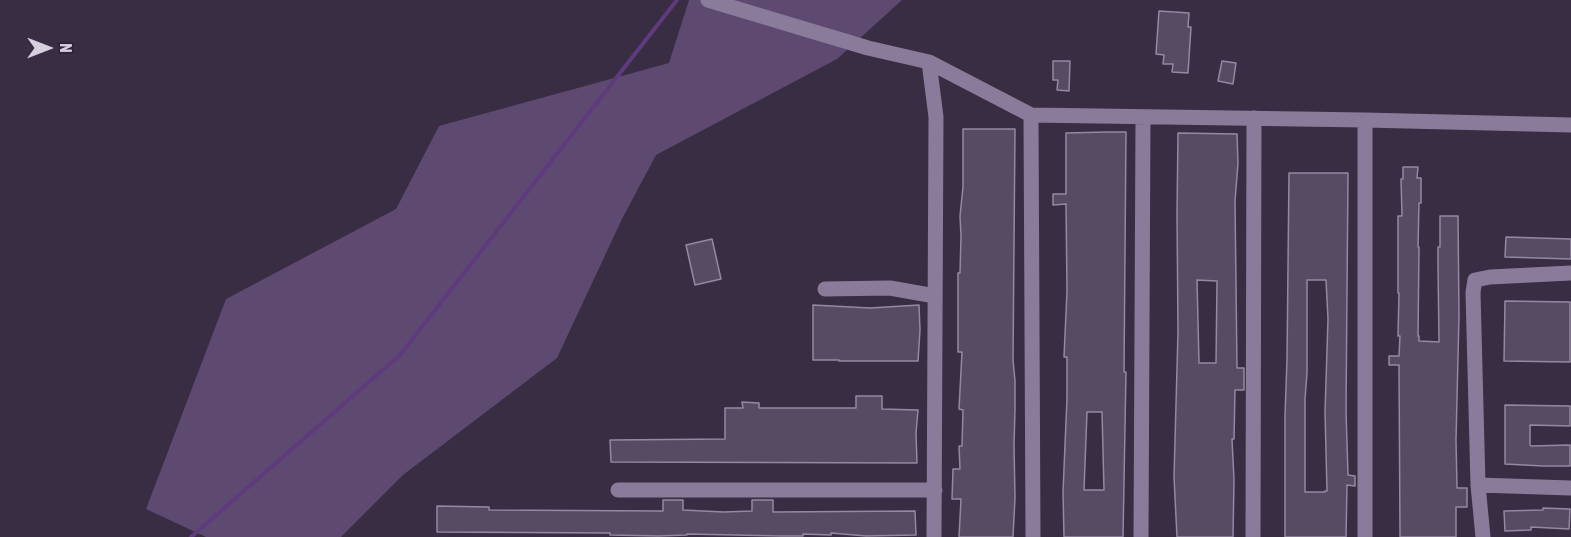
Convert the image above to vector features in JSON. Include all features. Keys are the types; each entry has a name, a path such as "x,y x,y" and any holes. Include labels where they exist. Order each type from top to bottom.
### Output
{"street":[{"path":"708,0 868,48 929,62 1031,115 1571,125"},
{"path":"929,62 936,117 934,537"},
{"path":"1031,115 1033,537"},
{"path":"1141,537 1143,117"},
{"path":"1253,537 1254,118"},
{"path":"1365,120 1365,537"},
{"path":"1483,537 1478,485 1473,292 1475,280 1490,277 1571,273"},
{"path":"825,290 890,288 935,296"},
{"path":"1478,485 1571,488"},
{"path":"618,490 934,490"}],"shaded area":[{"path":"689,0 902,0 837,59 656,155 622,219 557,358 403,475 341,537 206,537 146,509 226,299 396,209 439,126 669,63"}],"building":[{"path":"1159,11 1189,13 1188,27 1191,27 1188,73 1172,72 1173,64 1163,64 1164,55 1156,54"},
{"path":"1053,61 1070,61 1069,91 1057,90 1058,80 1053,80"},
{"path":"1222,61 1236,63 1233,84 1218,81"},
{"path":"963,129 1015,129 1013,360 1015,498 1013,537 959,537 961,499 952,499 953,469 960,469 959,446 962,446 963,410 959,409 962,352 958,352 958,273 960,273 960,216 963,187"},
{"path":"1126,132 1123,537 1064,537 1063,492 1067,398 1067,357 1064,357 1067,291 1066,204 1053,205 1053,194 1066,194 1066,133","holes":["1087,412 1102,412 1104,490 1084,490"]},
{"path":"1178,133 1237,134 1238,163 1235,201 1237,368 1244,368 1244,390 1235,390 1234,439 1232,439 1233,537 1177,537 1174,477 1178,332","holes":["1197,280 1217,281 1216,363 1199,363"]},
{"path":"1403,167 1418,167 1417,178 1421,178 1418,247 1419,341 1439,342 1440,216 1458,216 1457,488 1467,488 1467,507 1456,507 1456,537 1400,537 1399,365 1389,365 1389,356 1399,356 1398,216 1402,216"},
{"path":"1289,173 1348,173 1346,411 1348,475 1355,476 1355,486 1347,485 1346,537 1285,537","holes":["1307,280 1326,280 1328,319 1325,412 1327,491 1305,492"]},
{"path":"1506,237 1571,239 1571,259 1505,257"},
{"path":"712,239 721,279 695,285 686,245"},
{"path":"1505,301 1570,302 1570,362 1504,361"},
{"path":"813,305 870,308 919,305 918,361 813,360"},
{"path":"856,396 882,396 882,409 918,410 917,463 611,462 610,440 725,439 725,408 743,408 742,402 759,403 759,408 856,408"},
{"path":"1505,405 1570,406 1570,426 1530,425 1530,445 1570,445 1570,466 1505,464"},
{"path":"663,500 683,500 683,510 723,512 752,511 752,500 773,500 773,512 915,511 916,535 866,536 831,533 831,535 803,534 803,536 687,534 658,536 610,535 610,533 437,532 437,506 489,507 489,510 663,511"},
{"path":"1543,508 1570,509 1569,529 1531,527 1531,530 1505,531 1504,511 1543,510"}],"waterway":[{"path":"191,537 400,355 677,0"}]}
